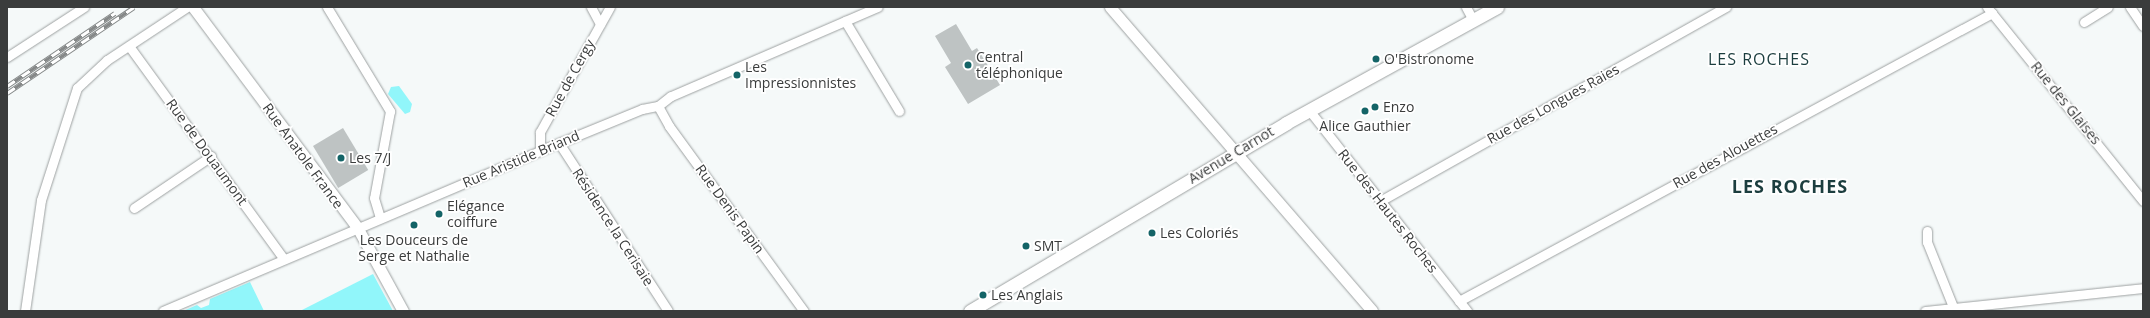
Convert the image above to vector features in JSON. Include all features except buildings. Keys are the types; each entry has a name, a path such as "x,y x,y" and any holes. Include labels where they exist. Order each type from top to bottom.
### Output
{"main road":[{"name":"Avenue Carnot","path":"970,311 1236,152 1309,110 1497,7"}],"street":[{"path":"7,57 84,7"},
{"path":"26,311 41,200 77,88 107,60 187,7"},
{"name":"Rue Anatole France","path":"193,7 357,227 403,311"},
{"path":"328,7 390,112 374,198 380,218"},
{"path":"591,7 600,24"},
{"name":"Rue de Cergy","path":"540,151 540,132 610,7"},
{"name":"Rue Aristide Briand","path":"163,311 283,258 559,143 642,109 658,106 671,96 878,7"},
{"path":"1110,7 1372,311"},
{"path":"1466,7 1473,20"},
{"name":"Rue des Longues Raies","path":"1380,201 1726,7"},
{"path":"2084,22 2108,7"},
{"path":"2130,7 2143,26"},
{"name":"Rue des Glaises","path":"1990,10 2143,201"},
{"name":"Rue des Alouettes","path":"1459,301 1990,10"},
{"path":"845,21 899,112"},
{"name":"Rue de Douaumont","path":"129,46 212,156 283,258"},
{"name":"Rue Denis Papin","path":"658,106 669,126 804,311"},
{"name":"Rue des Hautes Roches","path":"1309,110 1467,311"},
{"name":"Résidence la Cerisaie","path":"559,143 668,311"},
{"path":"134,208 212,156"},
{"path":"1927,231 1927,242 1954,309"},
{"path":"1925,311 2143,288"}],"shaded area":[{"path":"399,86 412,104 410,112 405,114 388,94 391,87"},
{"path":"373,274 393,311 300,311"},
{"path":"250,282 264,311 183,311 197,305 201,308 209,305 210,299"}],"railway":[{"path":"7,93 134,7"},
{"path":"7,86 115,13"}],"place":[{"name":"O'Bistronome","path":"1376,59"},
{"name":"Central téléphonique","path":"968,65"},
{"name":"Les Impressionnistes","path":"737,75"},
{"name":"Enzo","path":"1375,107"},
{"name":"Alice Gauthier","path":"1365,111"},
{"name":"Les 7/J","path":"341,158"},
{"name":"Elégance coiffure","path":"439,214"},
{"name":"Les Douceurs de Serge et Nathalie","path":"414,225"},
{"name":"Les Coloriés","path":"1152,233"},
{"name":"SMT","path":"1026,246"},
{"name":"Les Anglais","path":"983,295"}],"district":[{"name":"LES ROCHES","path":"1759,59"},
{"name":"LES ROCHES","path":"1790,186"}]}
